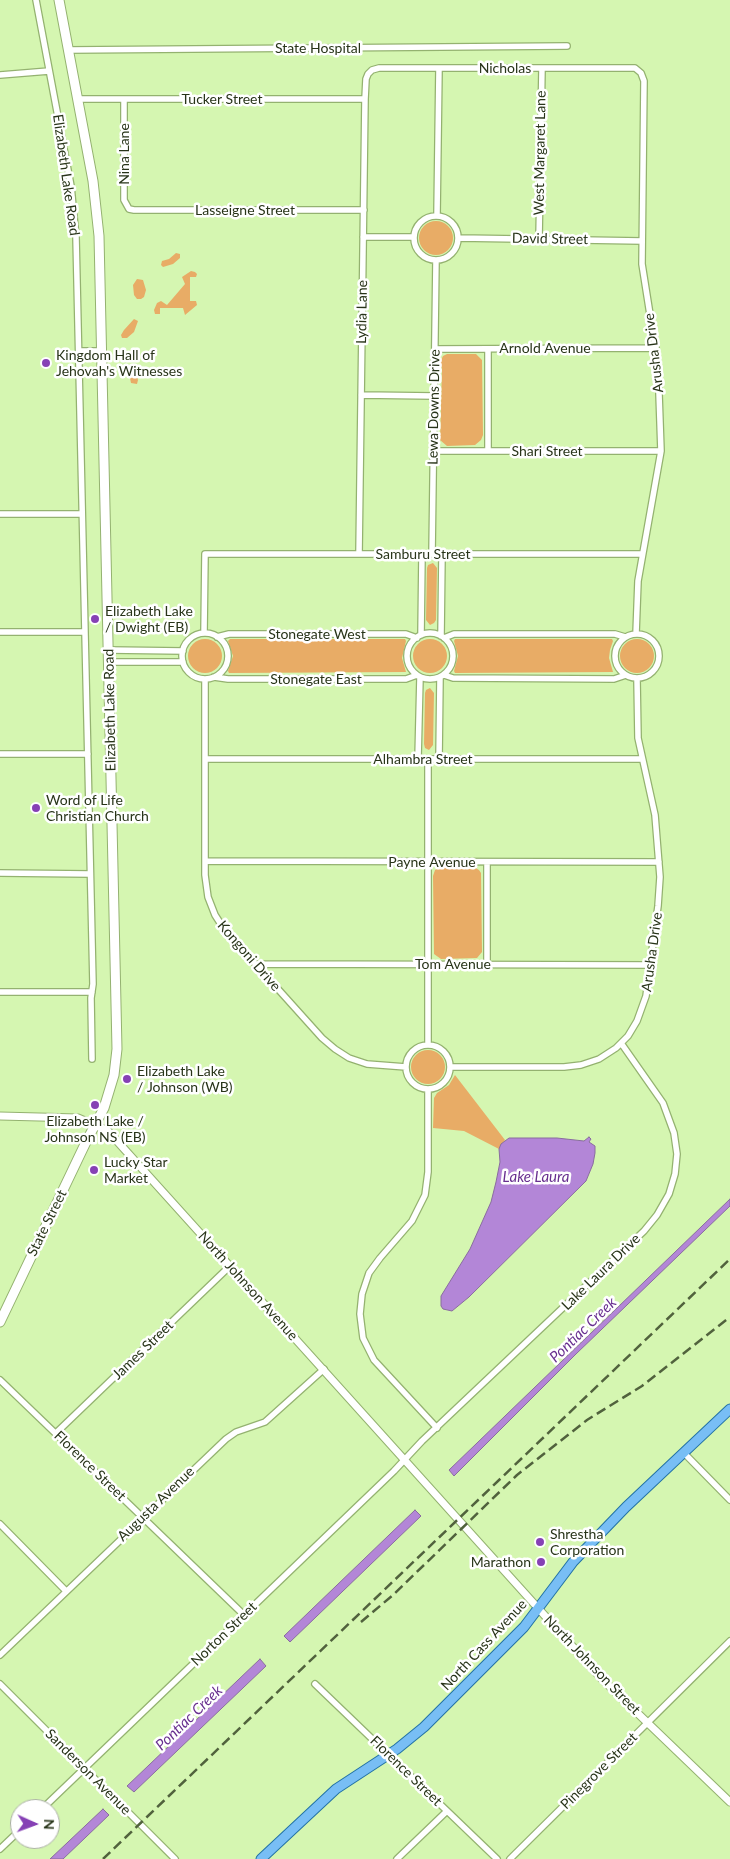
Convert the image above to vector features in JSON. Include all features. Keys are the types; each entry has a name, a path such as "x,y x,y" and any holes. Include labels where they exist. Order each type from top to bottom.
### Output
{"main road":[{"name":"Elizabeth Lake Road","path":"60,0 97,208 102,351 117,1049 112,1085 96,1125"},
{"name":"State Street","path":"0,1321 83,1148 96,1125"},
{"name":"North Cass Avenue","path":"261,1859 328,1795 424,1727 512,1640 584,1550 626,1507 730,1409"}],"street":[{"name":"Elizabeth Lake Road","path":"36,0 74,209 88,754 92,1060"},
{"name":"State Hospital","path":"69,50 567,46"},
{"name":"Nicholas","path":"370,72 379,68 630,67 640,71"},
{"path":"437,215 439,68"},
{"name":"West Margaret Lane","path":"539,239 542,68"},
{"path":"0,75 50,71"},
{"name":"Arusha Drive","path":"636,634 637,595 642,554 661,452 656,348 643,277 644,81 640,71"},
{"name":"Lydia Lane","path":"359,554 365,99 366,78 370,72"},
{"name":"Tucker Street","path":"78,99 365,99"},
{"name":"Nina Lane","path":"124,99 124,200 127,207"},
{"name":"Lasseigne Street","path":"127,207 134,210 364,210"},
{"path":"437,215 446,217 452,222 459,238 457,247 452,254 445,259 436,260 420,254 414,238 416,229 421,222 428,217 437,215"},
{"path":"363,237 414,238"},
{"name":"David Street","path":"459,238 642,240"},
{"name":"Lewa Downs Drive","path":"432,554 436,260"},
{"path":"488,348 488,451"},
{"name":"Arnold Avenue","path":"435,349 656,348"},
{"path":"79,352 102,351"},
{"path":"361,395 434,396"},
{"name":"Shari Street","path":"434,451 661,452"},
{"path":"0,514 82,514"},
{"name":"Samburu Street","path":"204,633 205,554 642,554"},
{"path":"419,636 422,554"},
{"path":"442,554 443,637"},
{"path":"0,632 85,632"},
{"path":"204,633 217,637 224,644 227,658 224,668 214,677 205,679 192,675 183,662 183,651 191,638 204,633"},
{"path":"438,759 442,676 450,667 453,657 451,647 443,637 431,633 419,636 410,646 408,656 410,666 418,676 430,679 442,676 453,678 614,679 626,676 644,677 653,671 658,662 659,654 650,638 636,634 625,637 617,646 615,658 617,667 626,676"},
{"name":"Stonegate West","path":"217,637 229,634 406,634 419,636"},
{"path":"443,637 454,634 616,634 625,637"},
{"path":"109,650 183,651"},
{"path":"109,662 183,662"},
{"path":"418,676 418,759"},
{"name":"Stonegate East","path":"214,677 228,679 406,679 418,676"},
{"name":"Arusha Drive","path":"450,1067 572,1066 599,1058 621,1043 635,1025 643,1009 658,906 659,862 655,815 637,730 637,678"},
{"name":"Kongoni Drive","path":"205,679 204,862 206,890 214,915 224,930 322,1038 340,1053 367,1064 406,1067"},
{"path":"0,754 88,754"},
{"name":"Alhambra Street","path":"205,759 642,759"},
{"path":"428,759 428,1044"},
{"name":"Payne Avenue","path":"204,862 659,862"},
{"path":"487,862 487,964"},
{"path":"0,873 90,874"},
{"name":"Tom Avenue","path":"256,964 650,964"},
{"path":"0,992 92,992"},
{"name":"Lake Laura Drive","path":"405,1460 644,1231 657,1215 666,1199 672,1184 677,1159 673,1128 663,1103 621,1043"},
{"path":"428,1044 444,1051 448,1057 450,1067 448,1077 444,1082 428,1089 418,1087 412,1082 408,1077 406,1067 407,1060 412,1051 428,1044"},
{"path":"428,1089 428,1172 425,1195 411,1224 369,1273 362,1294 360,1314 363,1338 374,1360 437,1428"},
{"name":"North Johnson Avenue","path":"0,1116 78,1118 108,1132 462,1523"},
{"name":"James Street","path":"56,1433 230,1266"},
{"name":"Augusta Avenue","path":"0,1655 226,1438 236,1432 265,1422 324,1369"},
{"name":"Florence Street","path":"0,1380 244,1615"},
{"path":"684,1453 730,1500"},
{"name":"Norton Street","path":"52,1799 405,1460"},
{"name":"North Johnson Street","path":"462,1523 601,1678 730,1802"},
{"path":"0,1524 66,1591"},
{"name":"Pinegrove Street","path":"510,1859 730,1641"},
{"name":"Sanderson Avenue","path":"0,1684 175,1859"},
{"name":"Florence Street","path":"315,1684 497,1859"},
{"path":"397,1859 447,1811"},
{"path":"0,1849 10,1840"}],"shaded area":[{"path":"436,221 443,222 448,226 452,231 452,245 448,250 443,254 436,255 429,254 424,250 420,245 419,238 420,231 424,226 429,222"},
{"path":"176,253 180,254 180,258 173,264 163,267 161,265 162,261 169,259"},
{"path":"191,271 197,274 196,277 190,277 190,301 196,301 197,305 185,315 183,308 160,308 160,314 155,314 154,310 157,303 161,301 167,305 185,284 182,277"},
{"path":"137,279 143,280 146,290 144,297 141,299 137,299 134,295 133,285"},
{"path":"134,319 138,321 134,332 127,338 122,338 121,335 124,330"},
{"path":"447,354 476,354 482,360 483,435 481,440 475,445 447,446 440,440 442,369 440,362 443,356"},
{"path":"124,365 128,365 135,370 138,380 137,384 131,383 129,373 123,368"},
{"path":"433,563 437,568 436,620 430,625 426,620 427,568 428,565"},
{"path":"205,639 212,640 217,644 221,649 221,663 217,668 212,672 205,673 198,672 193,668 189,663 188,656 189,649 193,644 198,640"},
{"path":"230,639 405,639 402,658 406,672 229,673 233,656 228,641"},
{"path":"430,639 442,644 447,656 442,668 430,673 418,668 413,656 418,644"},
{"path":"455,639 612,639 609,658 613,672 455,673 458,656"},
{"path":"637,639 644,640 649,644 653,649 653,663 649,668 644,672 637,673 630,672 625,668 621,663 620,656 621,649 625,644 630,640"},
{"path":"430,688 434,693 433,745 429,750 425,748 424,744 425,693"},
{"path":"441,867 474,867 481,873 482,952 477,958 441,959 434,954 433,876 435,870"},
{"path":"428,1050 440,1055 445,1067 440,1079 428,1084 416,1079 411,1067 416,1055"},
{"path":"455,1075 505,1140 499,1149 464,1131 433,1128 434,1098 437,1093 449,1085"}],"water":[{"name":"Lake Laura","path":"589,1137 591,1139 589,1142 595,1146 595,1153 586,1181 469,1297 452,1311 443,1309 441,1306 441,1296 470,1249 491,1202 500,1162 499,1149 501,1144 509,1138 557,1138 584,1141"},
{"path":"730,1199 730,1206 576,1354 454,1476 449,1470"},
{"path":"415,1510 421,1516 290,1642 284,1636"},
{"path":"260,1659 266,1666 134,1792 127,1786"},
{"path":"103,1809 109,1815 63,1859 50,1859"}],"railway":[{"path":"103,1859 730,1259"},
{"path":"361,1622 393,1595 517,1475 587,1420 642,1386 730,1317"}],"place":[{"name":"Kingdom Hall of Jehovah's Witnesses","path":"46,363"},
{"name":"Elizabeth Lake / Dwight (EB)","path":"95,619"},
{"name":"Word of Life Christian Church","path":"36,808"},
{"name":"Elizabeth Lake / Johnson (WB)","path":"127,1079"},
{"name":"Elizabeth Lake / Johnson NS (EB)","path":"95,1105"},
{"name":"Lucky Star Market","path":"94,1170"},
{"name":"Shrestha Corporation","path":"540,1542"},
{"name":"Marathon","path":"541,1562"}],"water label":[{"name":"Pontiac Creek","path":"583,1330"},
{"name":"Pontiac Creek","path":"189,1718"}]}
